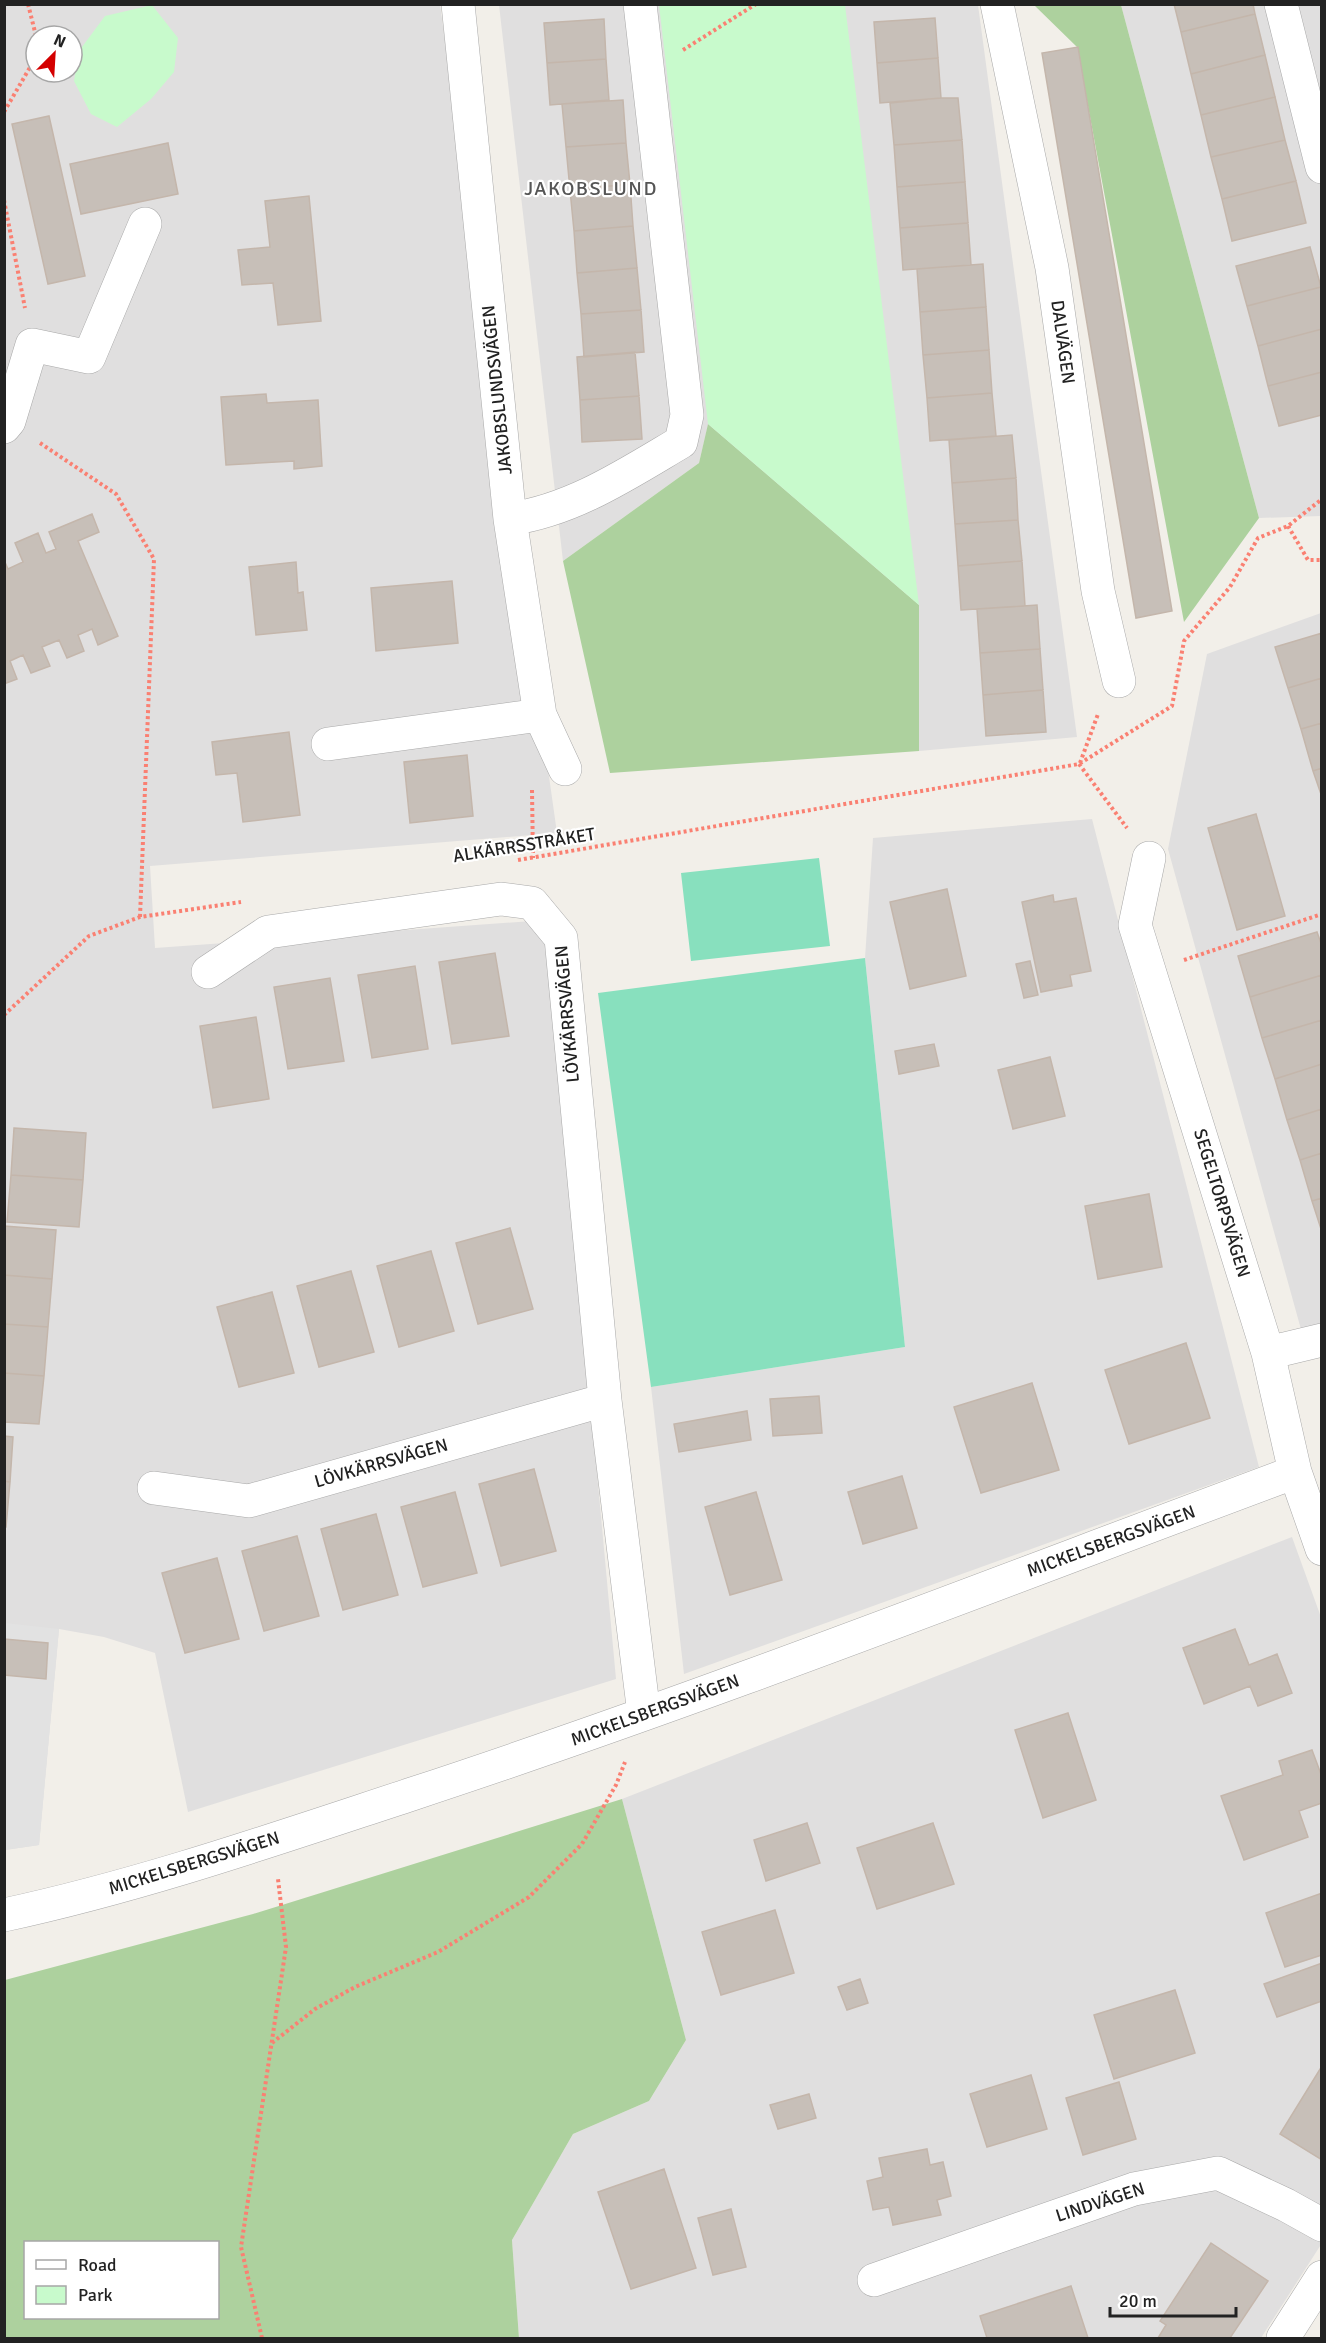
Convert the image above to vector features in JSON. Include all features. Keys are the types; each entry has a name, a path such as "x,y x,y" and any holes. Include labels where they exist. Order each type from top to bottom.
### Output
{"street":[{"name":"JAKOBSLUNDSVÄGEN","path":"458,4 510,519 540,715 565,769"},
{"path":"510,519 534,515 601,489 681,442 687,415 640,4"},
{"name":"DALVÄGEN","path":"997,4 1052,268 1098,591 1119,681"},
{"path":"1281,4 1322,167"},
{"path":"7,424 32,345 89,357 145,224"},
{"path":"328,744 540,715"},
{"name":"SEGELTORPSVÄGEN","path":"1149,858 1135,925 1268,1353 1295,1472 1322,1549"},
{"path":"208,972 268,932 501,899 532,903"},
{"name":"LÖVKÄRRSVÄGEN","path":"532,903 561,938 605,1400 644,1714"},
{"path":"1268,1353 1322,1340"},
{"name":"LÖVKÄRRSVÄGEN","path":"154,1488 249,1501 605,1400"},
{"name":"MICKELSBERGSVÄGEN","path":"4,1915 72,1900 273,1840 554,1747 1295,1472"},
{"name":"LINDVÄGEN","path":"874,2280 1134,2189 1218,2173 1287,2205 1322,2225"},
{"path":"1283,2338 1322,2277"}],"path":[{"path":"28,4 33,24"},
{"path":"647,72 756,4"},
{"path":"4,112 24,78"},
{"path":"4,200 32,345"},
{"path":"7,424 116,494 154,559 140,917"},
{"path":"1079,764 1172,706 1184,640 1230,586 1258,538 1288,525 1322,499"},
{"path":"1288,525 1308,560 1322,560"},
{"path":"1079,764 1101,705 1119,681"},
{"path":"1079,764 1149,858"},
{"name":"ALKÄRRSSTRÅKET","path":"510,861 1079,764"},
{"path":"532,903 534,858 531,778 565,769"},
{"path":"4,1015 89,936 140,917 244,901"},
{"path":"1149,972 1322,914"},
{"path":"272,2043 315,2009 355,1987 438,1952 529,1897 582,1844 616,1785 644,1714"},
{"path":"262,2338 241,2247 286,1947 273,1840"}],"shaded area":[{"path":"5,5 440,5 557,833 150,866 155,948 546,920 616,1679 188,1812 155,1653 104,1637 59,1629 39,1845 5,1850"},
{"path":"499,5 978,5 1077,737 919,751 919,605 708,425 699,463 563,561"},
{"path":"1121,5 1321,5 1321,516 1259,518"},
{"path":"1321,613 1321,1328 1302,1333 1168,849 1207,654"},
{"path":"1092,819 1259,1467 684,1674 651,1387 905,1347 865,958 873,838"},
{"path":"1292,1537 1322,1620 1322,2243 1261,2338 519,2338 512,2240 573,2134 649,2101 686,2040 622,1799"},
{"path":"5,1623 59,1629 39,1845 5,1850"}],"green space":[{"path":"152,5 178,38 174,72 151,99 117,127 91,114 76,84 84,84 84,44 105,16"},
{"path":"659,5 845,5 919,605 708,424"},
{"path":"1034,5 1121,5 1259,518 1184,622 1077,47"},
{"path":"708,424 919,605 919,751 610,773 563,561 699,463"},
{"path":"819,858 830,946 691,961 681,873"},
{"path":"865,958 905,1347 651,1387 598,993"},
{"path":"622,1799 686,2040 649,2101 573,2134 512,2240 519,2338 5,2338 5,1980 253,1914"}],"building":[{"path":"1174,4 1253,4 1255,14 1181,32"},
{"path":"1255,14 1265,55 1191,74 1181,32"},
{"path":"935,18 938,58 877,63 874,22"},
{"path":"604,19 606,59 547,63 544,23"},
{"path":"1078,47 1172,611 1136,618 1042,53"},
{"path":"1265,55 1275,97 1201,115 1191,74"},
{"path":"938,58 941,98 880,103 877,63"},
{"path":"606,59 609,100 550,105 547,63"},
{"path":"1275,97 1285,140 1211,157 1201,115"},
{"path":"958,98 962,140 894,145 890,103"},
{"path":"623,100 626,143 566,147 562,104"},
{"path":"49,116 85,276 48,284 12,124"},
{"path":"962,140 965,182 897,187 894,145"},
{"path":"1285,140 1296,181 1222,199 1211,157"},
{"path":"168,143 178,194 81,214 70,164"},
{"path":"626,143 630,184 570,190 566,147"},
{"path":"1296,181 1306,223 1232,241 1222,199"},
{"path":"965,182 968,223 900,228 897,187"},
{"path":"630,184 633,226 574,231 570,190"},
{"path":"309,196 321,321 278,325 273,283 242,285 238,250 270,247 265,201"},
{"path":"968,223 971,265 903,270 900,228"},
{"path":"633,226 637,268 577,273 574,231"},
{"path":"1310,247 1321,287 1247,306 1236,266"},
{"path":"983,264 986,307 920,312 917,269"},
{"path":"637,268 641,310 581,314 577,273"},
{"path":"1321,287 1322,329 1258,346 1247,306"},
{"path":"986,307 989,350 923,355 920,312"},
{"path":"641,310 644,352 584,357 581,314"},
{"path":"1322,329 1322,372 1268,386 1258,346"},
{"path":"989,350 992,393 927,398 923,355"},
{"path":"635,352 639,396 580,400 577,357"},
{"path":"1322,372 1322,415 1279,426 1268,386"},
{"path":"992,393 996,436 930,441 927,398"},
{"path":"266,394 267,403 318,400 322,466 294,469 294,461 226,465 221,397"},
{"path":"639,396 642,439 582,442 580,400"},
{"path":"1012,435 1016,478 952,483 949,440"},
{"path":"1016,478 1018,520 955,524 952,483"},
{"path":"92,514 99,532 78,541 118,636 98,645 92,629 78,635 84,651 67,658 59,640 42,647 50,666 31,673 23,655 10,661 17,679 4,684 4,560 8,569 23,562 15,543 38,533 46,553 56,549 49,532"},
{"path":"1018,520 1022,561 958,566 955,524"},
{"path":"1022,561 1025,606 961,610 958,566"},
{"path":"296,562 298,593 303,592 307,630 256,635 249,567"},
{"path":"452,581 458,643 376,651 371,588"},
{"path":"1037,605 1040,649 980,653 977,609"},
{"path":"1322,633 1322,678 1288,688 1275,647"},
{"path":"1040,649 1043,690 983,695 980,653"},
{"path":"1322,678 1322,723 1301,729 1288,688"},
{"path":"1043,690 1046,732 986,736 983,695"},
{"path":"1322,723 1322,768 1313,771 1301,729"},
{"path":"289,732 300,815 243,822 237,773 216,775 212,742"},
{"path":"467,755 473,816 410,823 404,762"},
{"path":"1322,768 1322,797 1313,771"},
{"path":"1256,814 1285,916 1237,930 1208,828"},
{"path":"947,889 966,976 910,989 890,902"},
{"path":"1053,895 1054,902 1076,898 1091,971 1070,975 1072,986 1041,992 1022,902"},
{"path":"1317,932 1322,946 1322,975 1250,997 1238,956"},
{"path":"495,953 509,1036 452,1044 439,962"},
{"path":"1030,961 1038,995 1024,998 1016,964"},
{"path":"415,966 428,1049 372,1058 358,975"},
{"path":"1322,975 1322,1020 1262,1038 1250,997"},
{"path":"330,978 344,1061 288,1069 274,987"},
{"path":"256,1017 269,1099 213,1108 200,1026"},
{"path":"1322,1020 1322,1064 1275,1079 1262,1038"},
{"path":"934,1044 939,1066 899,1074 895,1051"},
{"path":"1050,1057 1065,1116 1013,1129 998,1070"},
{"path":"1322,1064 1322,1109 1287,1120 1275,1079"},
{"path":"1322,1109 1322,1153 1300,1160 1287,1120"},
{"path":"14,1128 86,1133 83,1180 11,1175"},
{"path":"1322,1153 1322,1198 1312,1201 1300,1160"},
{"path":"11,1175 83,1180 79,1227 7,1222"},
{"path":"1149,1194 1162,1267 1098,1279 1085,1206"},
{"path":"1322,1198 1322,1232 1312,1201"},
{"path":"4,1226 56,1230 52,1279 4,1275"},
{"path":"510,1228 533,1309 478,1324 456,1243"},
{"path":"431,1251 454,1331 399,1347 377,1266"},
{"path":"351,1271 374,1352 319,1367 297,1286"},
{"path":"4,1275 52,1279 48,1327 4,1324"},
{"path":"272,1292 294,1373 239,1387 217,1307"},
{"path":"4,1324 48,1327 44,1376 4,1373"},
{"path":"1186,1343 1210,1418 1129,1444 1105,1370"},
{"path":"4,1373 44,1376 39,1424 4,1422"},
{"path":"1032,1383 1059,1470 981,1493 954,1407"},
{"path":"819,1396 822,1433 773,1436 770,1399"},
{"path":"747,1411 751,1440 679,1452 674,1424"},
{"path":"4,1436 13,1437 10,1482 4,1481"},
{"path":"534,1469 556,1551 501,1566 479,1484"},
{"path":"902,1476 917,1528 863,1544 848,1492"},
{"path":"4,1481 10,1482 6,1527 4,1527"},
{"path":"455,1492 477,1573 423,1587 401,1507"},
{"path":"756,1492 782,1580 730,1595 705,1507"},
{"path":"376,1514 398,1595 343,1610 321,1529"},
{"path":"297,1536 319,1616 264,1631 242,1551"},
{"path":"217,1558 239,1639 185,1653 162,1573"},
{"path":"1235,1629 1249,1665 1277,1654 1292,1693 1258,1706 1250,1686 1204,1704 1183,1648"},
{"path":"4,1639 48,1643 46,1679 4,1675"},
{"path":"1068,1713 1096,1800 1043,1818 1015,1730"},
{"path":"1312,1750 1322,1777 1322,1803 1299,1811 1308,1837 1244,1860 1221,1796 1283,1775 1279,1761"},
{"path":"807,1823 820,1863 766,1881 754,1840"},
{"path":"933,1823 954,1884 877,1909 857,1848"},
{"path":"1322,1893 1322,1955 1285,1967 1266,1913"},
{"path":"775,1910 794,1973 721,1995 702,1932"},
{"path":"1322,1963 1322,2001 1277,2017 1264,1984"},
{"path":"860,1979 868,2003 847,2010 838,1987"},
{"path":"1175,1990 1195,2053 1114,2079 1094,2015"},
{"path":"1322,2066 1322,2160 1280,2134"},
{"path":"1031,2075 1047,2129 987,2147 970,2094"},
{"path":"1119,2082 1136,2139 1083,2155 1066,2098"},
{"path":"809,2094 816,2118 778,2129 770,2105"},
{"path":"927,2149 930,2165 943,2162 951,2196 937,2200 941,2215 893,2225 889,2207 873,2210 867,2181 883,2177 879,2158"},
{"path":"664,2169 696,2268 631,2289 598,2192"},
{"path":"731,2209 746,2267 713,2275 698,2218"},
{"path":"1211,2243 1268,2281 1230,2338 1158,2338 1166,2325 1160,2321"},
{"path":"1071,2286 1088,2338 987,2338 980,2316"}],"district":[{"name":"JAKOBSLUND","path":"591,188"}]}
